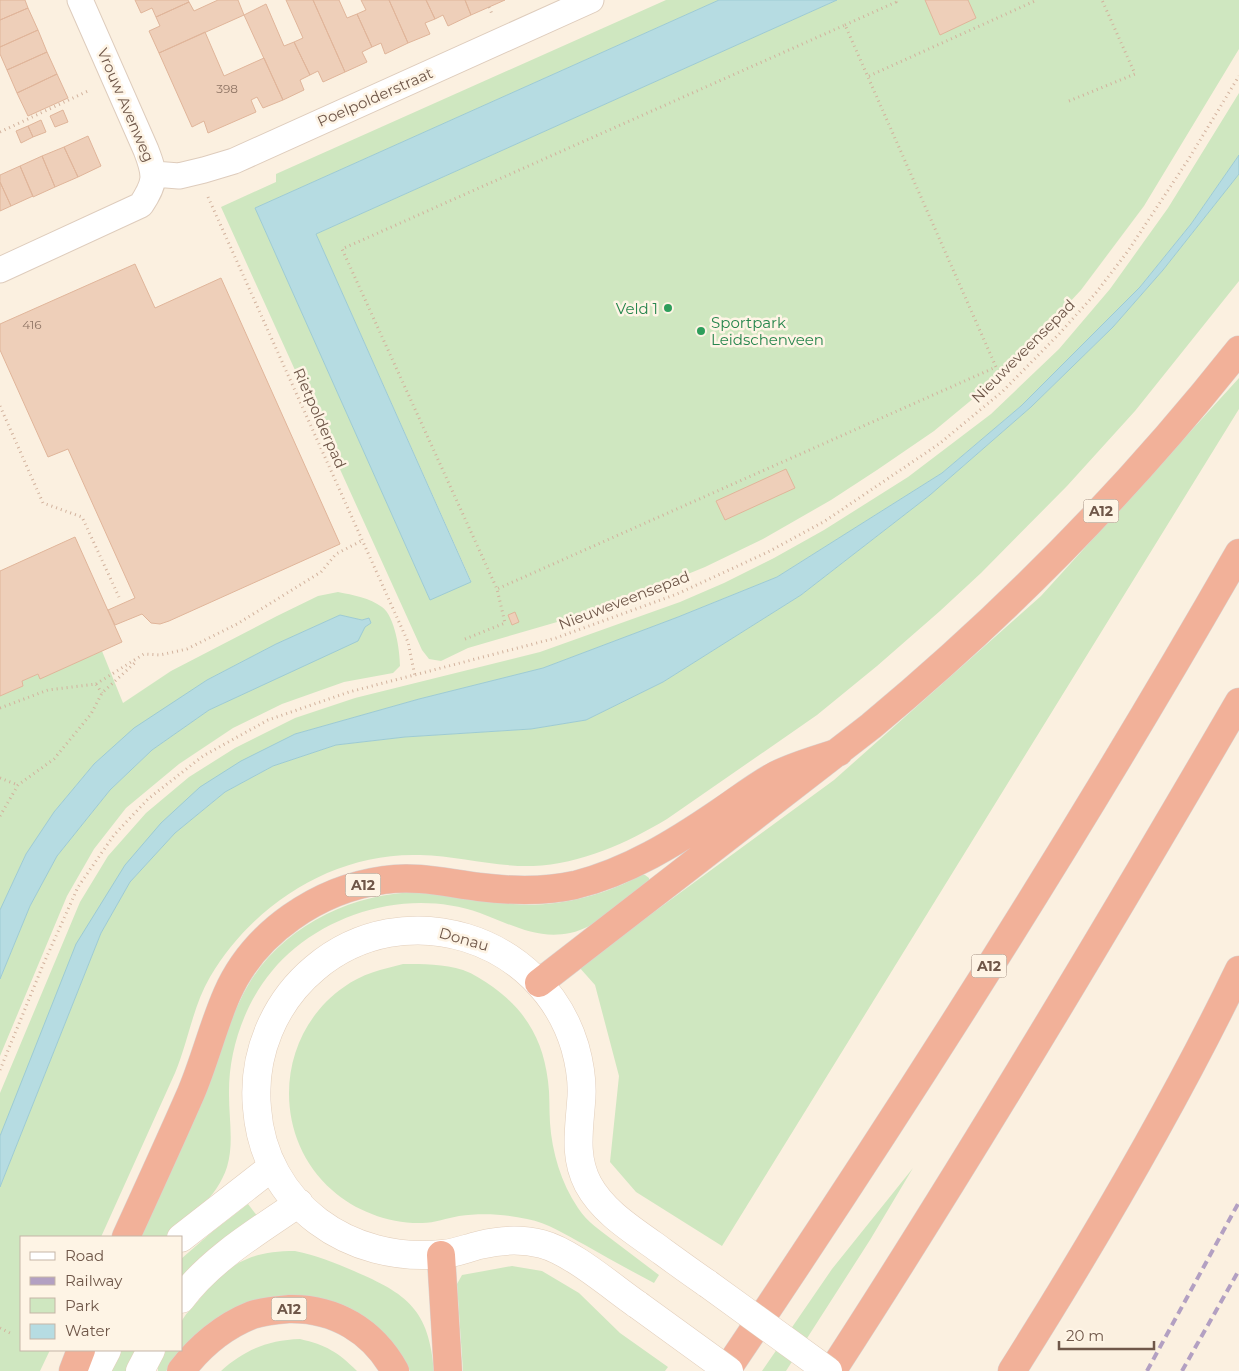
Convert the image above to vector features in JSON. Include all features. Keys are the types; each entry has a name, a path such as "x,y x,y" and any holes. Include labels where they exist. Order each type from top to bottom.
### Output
{"highway":[{"name":"A12","path":"538,983 839,752 918,687 986,626 1054,560 1142,467 1239,350"},
{"name":"A12","path":"728,1371 841,1200 1053,864 1239,553"},
{"path":"830,1371 996,1109 1128,892 1239,702"},
{"name":"A12","path":"126,1236 191,1093 227,993 255,950 302,910 320,899 336,893 386,880 424,878 479,887 530,890 554,889 597,878 624,868 652,854 776,775 839,752"},
{"path":"1012,1371 1068,1282 1166,1114 1239,970"},
{"path":"441,1254 448,1371"},
{"name":"A12","path":"181,1371 199,1350 235,1323 262,1312 298,1309 316,1310 350,1323 371,1339 383,1352 395,1371"},
{"path":"72,1371 81,1351"}],"main road":[{"name":"Donau","path":"728,1371 558,1250 529,1241 496,1242 441,1254 420,1256 388,1253 359,1245 317,1222 299,1204 272,1167 257,1118 256,1098 259,1061 263,1045 277,1012 298,984 326,959 344,948 381,934 398,931 432,930 458,935 490,946 511,959 538,983 560,1010 568,1025 576,1049 582,1084 578,1143 582,1169 588,1183 600,1201 614,1216 669,1257 830,1371"},
{"path":"182,1237 272,1167"},
{"path":"182,1298 217,1262 299,1204"},
{"path":"96,1371 106,1351"},
{"path":"140,1371 150,1351"}],"street":[{"name":"Vrouw Avenweg","path":"0,270 140,205 150,191 154,174 146,150 80,0"},
{"name":"Poelpolderstraat","path":"154,174 179,176 234,161 591,0"}],"path":[{"path":"465,639 505,623 497,589 342,249 846,25 896,2 895,0"},
{"path":"868,76 1037,0"},
{"path":"1068,101 1135,74 1102,0"},
{"path":"497,589 996,367 846,25"},
{"name":"Nieuweveensepad","path":"0,1070 78,887 114,835 148,799 202,756 268,720 349,692 556,638 677,594 768,552 825,521 939,444 1003,392 1060,333 1095,294 1128,251 1188,160 1239,76"},
{"path":"0,132 69,100"},
{"name":"Rietpolderpad","path":"204,170 203,186 408,642 415,676"},
{"path":"0,406 43,503 82,517 119,597"},
{"path":"0,708 48,690 96,684 144,654 160,655 187,649 237,624 321,572 336,554 363,540"},
{"path":"0,816 18,785 54,759 91,714 102,693 144,654"},
{"path":"96,684 102,693"},
{"path":"0,778 18,785"},
{"path":"0,1328 12,1334"}],"green space":[{"name":"Sportpark Leidschenveen","path":"666,0 719,0 255,208 430,600 471,581 316,234 837,0 1239,0 1239,49 1144,206 1081,290 1004,373 934,431 831,500 763,539 705,567 602,609 468,648 441,661 429,659 422,650 221,207 276,182 276,174"},
{"path":"1239,93 1239,155 1191,224 1140,287 1021,406 942,473 777,577 678,617 543,668 419,699 295,734 125,865 0,1136 0,1093 80,902 108,856 146,813 189,777 235,748 295,718 355,698 540,652 680,602 774,558 824,530 908,477 991,414 1059,349 1110,289 1168,208"},
{"path":"1239,174 1239,281 1135,411 1067,486 981,573 940,611 817,715 667,819 603,851 569,861 533,866 504,865 420,855 388,856 357,863 327,873 299,888 273,906 249,927 228,951 204,988 175,1073 101,1236 20,1236 20,1351 50,1351 40,1371 0,1371 0,1187 101,933 130,882 175,833 225,792 273,766 336,745 405,737 531,729 586,720 663,682 801,595 930,495 1031,407 1113,327 1163,270"},
{"path":"1239,378 1239,409 722,1246 636,1192 610,1162 619,1076 595,985 579,967 834,780 1041,596"},
{"path":"338,592 367,599 387,612 396,634 400,666 393,673 344,682 282,704 233,728 179,764 126,808 94,849 67,896 0,1056 0,979 30,906 57,856 110,790 152,750 209,710 357,641 365,627 371,623 369,618 362,620 340,615 276,644 207,680 134,729 94,764 54,812 26,854 0,910 0,696 23,686 22,681 38,674 40,678 102,651 123,703 171,671 277,616 318,596"},
{"path":"641,875 649,878 649,882 602,919 581,930 570,933 558,935 535,933 480,913 456,907 432,903 407,904 359,913 315,934 295,948 266,978 246,1014 238,1034 230,1075 231,1131 229,1158 217,1188 202,1206 167,1236 140,1236 194,1119 240,1001 262,964 281,944 327,914 353,903 380,896 434,893 529,905 578,899 627,882"},
{"path":"403,964 441,965 467,972 478,977 505,996 524,1016 537,1040 546,1066 553,1145 562,1178 578,1208 590,1222 659,1275 654,1283 564,1233 535,1221 510,1216 484,1214 459,1216 427,1223 410,1223 374,1215 341,1197 332,1190 312,1167 298,1142 291,1114 289,1086 294,1057 305,1031 321,1007 351,982 372,973"},
{"path":"913,1168 870,1240 786,1371 762,1371 832,1269"},
{"path":"248,1204 258,1217 182,1280 182,1258"},
{"path":"295,1251 333,1262 372,1279 401,1296 412,1306 427,1332 434,1371 410,1371 388,1338 366,1318 342,1305 309,1297 273,1297 240,1306 207,1325 182,1349 182,1320 219,1278 239,1262 251,1257"},
{"path":"512,1266 542,1271 579,1293 620,1333 668,1367 665,1371 463,1371 457,1284 462,1275"},
{"path":"300,1339 331,1350 357,1371 221,1371 239,1357 257,1348 277,1341"},
{"path":"120,1351 137,1351 127,1371 110,1371"},
{"path":"166,1351 180,1351 166,1371 158,1371 158,1366"}],"water":[{"path":"719,0 837,0 316,234 471,582 430,600 255,208"},
{"path":"1239,155 1239,174 1163,270 1113,327 1031,407 930,495 801,595 663,682 586,720 531,729 405,737 336,745 273,766 225,792 175,833 130,882 101,933 0,1187 0,1136 76,944 125,865 161,823 200,787 241,761 295,734 419,699 543,668 777,577 942,473 1021,406 1140,287 1191,224"},
{"path":"340,615 362,620 369,618 371,623 365,627 358,641 209,710 152,750 110,790 57,856 30,906 0,979 0,910 26,854 54,812 94,764 134,728 207,680 276,644"}],"building":[{"path":"0,0 25,0 28,8 0,20"},
{"path":"135,0 188,0 189,2 156,17 152,8 141,13"},
{"path":"218,0 238,0 244,15 159,53 149,31 160,26 156,17 189,2 194,11"},
{"path":"286,0 313,0 345,72 323,82 318,71 310,75 294,42 303,38"},
{"path":"313,0 339,0 347,18 357,14 372,47 362,52 367,62 345,72"},
{"path":"361,0 389,0 408,43 385,54 381,43 372,47 357,14 366,10"},
{"path":"389,0 426,0 435,19 425,23 430,34 408,43"},
{"path":"426,0 465,0 471,15 448,26 443,15 435,19"},
{"path":"465,0 505,0 471,15"},
{"path":"925,0 968,0 976,18 940,35"},
{"path":"266,4 284,46 294,42 310,75 300,80 304,90 283,100 244,15"},
{"path":"28,8 38,30 0,47 0,20"},
{"path":"38,30 47,52 7,70 0,54 0,47"},
{"path":"205,32 224,76 264,58 283,100 263,108 257,97 251,100 256,112 208,133 204,121 192,127 159,53"},
{"path":"47,52 57,74 17,93 7,70"},
{"path":"57,74 68,98 28,116 17,93"},
{"path":"63,110 68,122 55,127 50,116"},
{"path":"41,120 46,132 33,137 28,126"},
{"path":"28,126 33,137 21,143 16,131"},
{"path":"88,136 101,166 78,177 64,147"},
{"path":"64,147 78,177 55,187 42,156"},
{"path":"42,156 55,187 33,197 20,166"},
{"path":"20,166 33,196 11,206 0,182 0,175"},
{"path":"0,182 11,206 0,211"},
{"path":"135,264 155,308 221,278 340,544 169,621 160,624 151,623 142,614 115,625 108,610 135,598 68,449 48,457 0,350 0,324"},
{"path":"786,469 795,488 725,520 716,501"},
{"path":"75,537 122,642 40,679 38,674 22,681 23,686 0,696 0,571"},
{"path":"515,612 519,622 512,625 508,615"}],"railway":[{"path":"1147,1371 1239,1202"},
{"path":"1182,1371 1239,1270"}],"place":[{"name":"Veld 1","path":"668,308"},
{"name":"Sportpark Leidschenveen","path":"701,331"}]}
